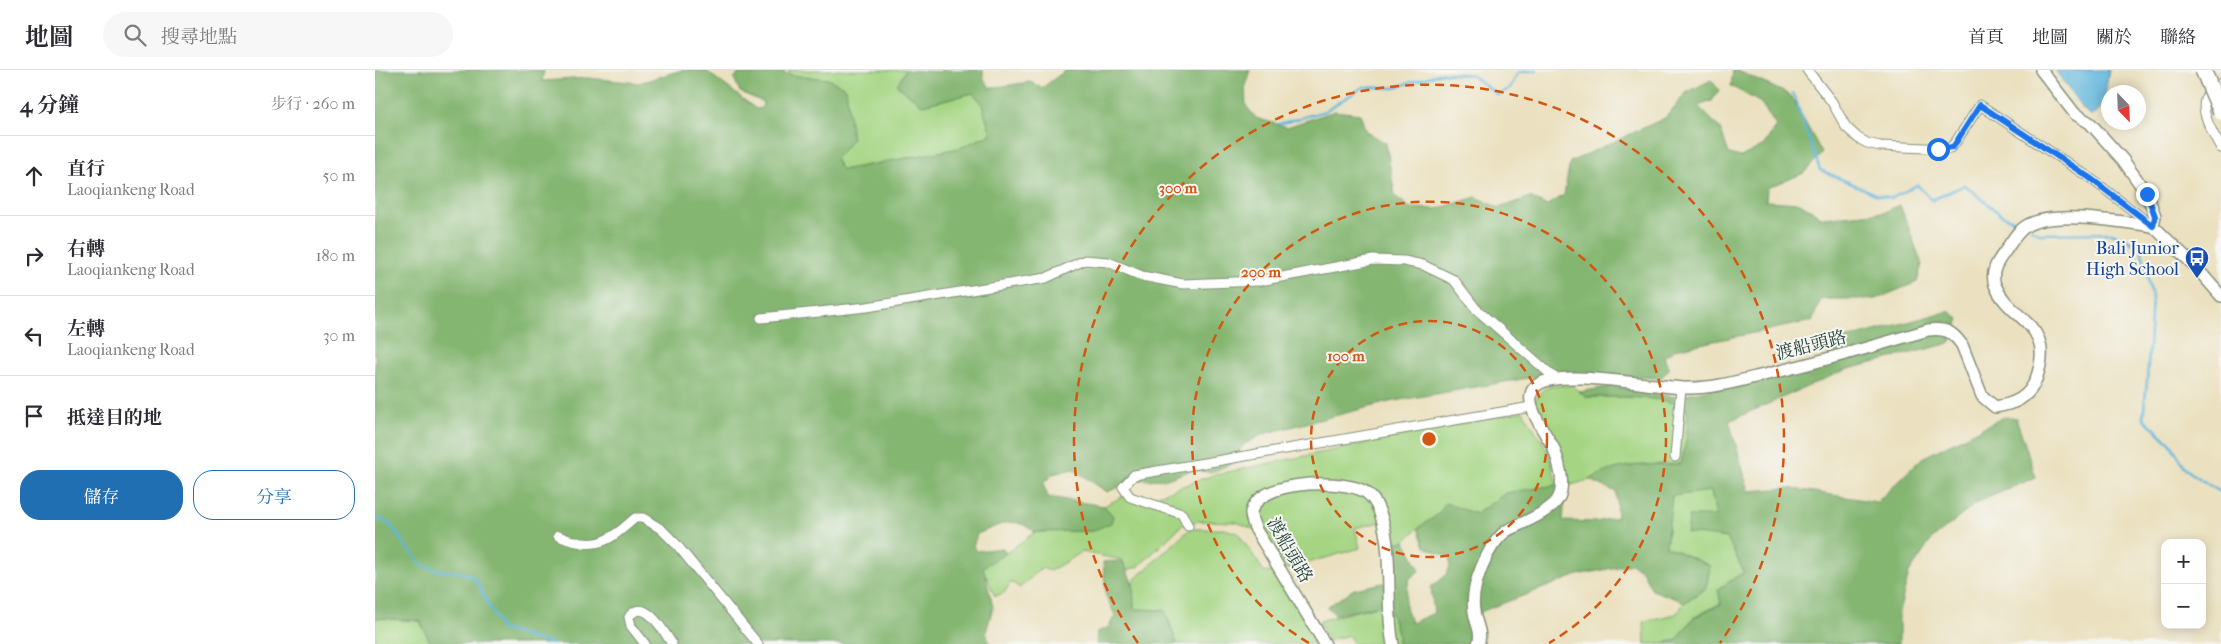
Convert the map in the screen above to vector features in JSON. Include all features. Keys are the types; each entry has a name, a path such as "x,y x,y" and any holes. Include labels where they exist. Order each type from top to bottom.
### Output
{"highway":[{"path":"2203,70 2221,112"}],"street":[{"path":"1807,70 1832,102 1846,127 1867,143 1880,146 1949,149 1980,105 2090,178 2153,226 2195,266 2221,296"},
{"path":"2041,70 2075,114 2090,123 2123,160 2147,194 2155,216 2153,226"},
{"path":"2221,83 2213,87 2206,96 2204,104 2208,123 2221,148"},
{"name":"渡船頭路","path":"1531,407 1531,391 1537,385 1566,378 1681,388 1731,382 1829,359 1928,330 1942,329 1957,338 1962,345 1982,396 1995,407 2010,404 2022,398 2032,389 2041,358 2034,330 2003,299 1994,280 1994,269 2025,226 2071,218 2153,226"},
{"path":"761,318 867,306 1046,278 1085,260 1108,262 1142,276 1183,284 1260,281 1373,260 1403,261 1423,265 1453,280 1476,309 1556,380"},
{"path":"1675,457 1681,388"},
{"path":"1188,526 1182,514 1130,497 1123,487 1134,476 1531,407 1554,450 1562,480 1559,498 1550,508 1506,531 1487,554 1473,595 1474,612 1481,634 1479,644"},
{"name":"渡船頭路","path":"1325,644 1255,530 1250,514 1255,504 1264,494 1277,489 1318,484 1333,485 1360,489 1371,496 1382,519 1389,576 1388,604 1393,644"},
{"path":"558,536 584,544 599,544 615,537 635,518 643,518 661,529 677,546 757,644"},
{"path":"645,644 631,626 629,617 632,612 638,610 651,615 672,644"}],"green space":[{"path":"375,70 544,70 542,81 588,78 639,83 682,70 705,70 756,109 762,108 763,102 740,92 734,78 743,70 779,70 789,75 828,79 846,88 852,140 835,159 842,170 960,148 991,134 981,102 973,93 922,105 897,85 906,70 939,72 941,70 983,70 983,77 990,88 1030,82 1042,88 1066,70 1250,70 1245,85 1246,106 1256,118 1287,127 1335,111 1360,114 1366,132 1386,143 1395,196 1410,208 1437,209 1476,197 1499,208 1530,197 1547,206 1564,195 1570,162 1665,118 1686,93 1711,80 1719,90 1712,101 1698,106 1720,128 1729,154 1741,157 1764,145 1776,126 1761,103 1731,86 1733,70 1736,70 1790,95 1822,153 1804,173 1767,188 1766,201 1800,203 1823,218 1884,212 1900,205 1922,264 1917,282 1876,299 1821,299 1812,321 1675,349 1664,357 1669,369 1661,378 1551,374 1389,402 1263,434 1243,445 1233,463 1211,472 1191,470 1167,479 1137,480 1107,492 1073,469 1053,474 1043,484 1048,497 1104,506 1113,516 1111,523 1092,531 1035,532 1020,523 1013,522 977,534 973,546 977,551 1003,548 1006,553 983,567 993,607 986,632 990,644 431,644 420,621 375,618"},
{"path":"789,70 906,70 897,85 922,105 973,93 981,102 992,134 960,148 842,170 834,159 828,79 789,75"},
{"path":"1949,311 1959,319 1950,343 1845,370 1729,421 1749,491 1788,488 1877,502 1922,458 2004,417 2016,418 2036,477 1978,502 1932,539 1909,573 1899,612 1899,644 1658,644 1677,640 1693,618 1721,604 1718,589 1744,572 1727,538 1687,533 1689,516 1716,516 1711,491 1672,496 1666,546 1710,566 1706,588 1685,602 1652,590 1643,572 1632,564 1578,575 1480,612 1475,635 1465,644 1398,644 1398,636 1388,603 1336,615 1327,607 1354,589 1388,582 1394,543 1405,541 1420,570 1409,579 1405,604 1411,623 1434,613 1431,587 1446,575 1450,563 1449,557 1425,547 1418,528 1439,514 1445,503 1476,514 1506,493 1557,485 1565,495 1563,521 1596,522 1617,517 1616,492 1590,480 1600,474 1622,467 1681,464 1687,437 1688,411 1666,401 1624,397 1585,397 1580,392 1613,386 1672,397 1822,366 1841,340"},
{"path":"1573,385 1585,397 1653,399 1678,405 1688,411 1687,437 1681,464 1628,466 1596,476 1590,480 1563,487 1534,404 1540,392 1544,389 1554,386"},
{"path":"1523,411 1548,451 1557,485 1506,493 1476,514 1439,514 1418,528 1405,541 1394,543 1381,522 1355,528 1360,548 1287,569 1258,531 1237,522 1199,521 1182,525 1138,567 1127,570 1122,560 1082,552 1050,571 1041,568 1020,588 1011,582 1004,593 995,596 982,567 1006,553 1035,532 1092,531 1113,516 1104,506 1124,496 1153,497 1213,475"},
{"path":"1711,491 1716,516 1744,572 1718,589 1721,603 1693,618 1677,640 1658,644 1645,644 1644,621 1676,614 1685,602 1706,588 1710,566 1666,546 1672,495"},
{"path":"1190,529 1224,529 1238,533 1265,573 1277,571 1322,644 1177,644 1165,610 1134,609 1133,584 1136,578"},
{"path":"1122,561 1133,584 1134,609 1165,610 1177,644 1096,644 1097,632 1109,627 1115,615 1106,596 1103,562"},
{"path":"1388,603 1398,636 1398,644 1354,644 1348,635 1328,641 1319,621"},
{"path":"375,618 420,621 431,644 375,644"}],"water":[{"path":"2055,70 2109,70 2106,85 2101,85 2101,106 2092,116 2084,110"}],"waterway":[{"path":"1279,124 1325,111 1363,87 1393,88 1442,73 1471,75 1498,95 1510,88 1518,73 1537,70"},
{"path":"1793,93 1820,170 1878,195 1892,198 1917,185 1932,200 1965,185 2000,214 2022,224"},
{"path":"2031,229 2041,234 2112,233 2141,247 2152,298 2143,418 2170,443 2187,470 2221,493"},
{"path":"375,517 390,524 422,565 441,571 460,572 475,578 501,629 552,644"}],"place":[{"name":"Bali Junior High School","path":"2197,279"}],"route":[{"path":"1938,149 1953,147 1980,105 2090,178 2153,226 2155,216 2147,194"}]}
